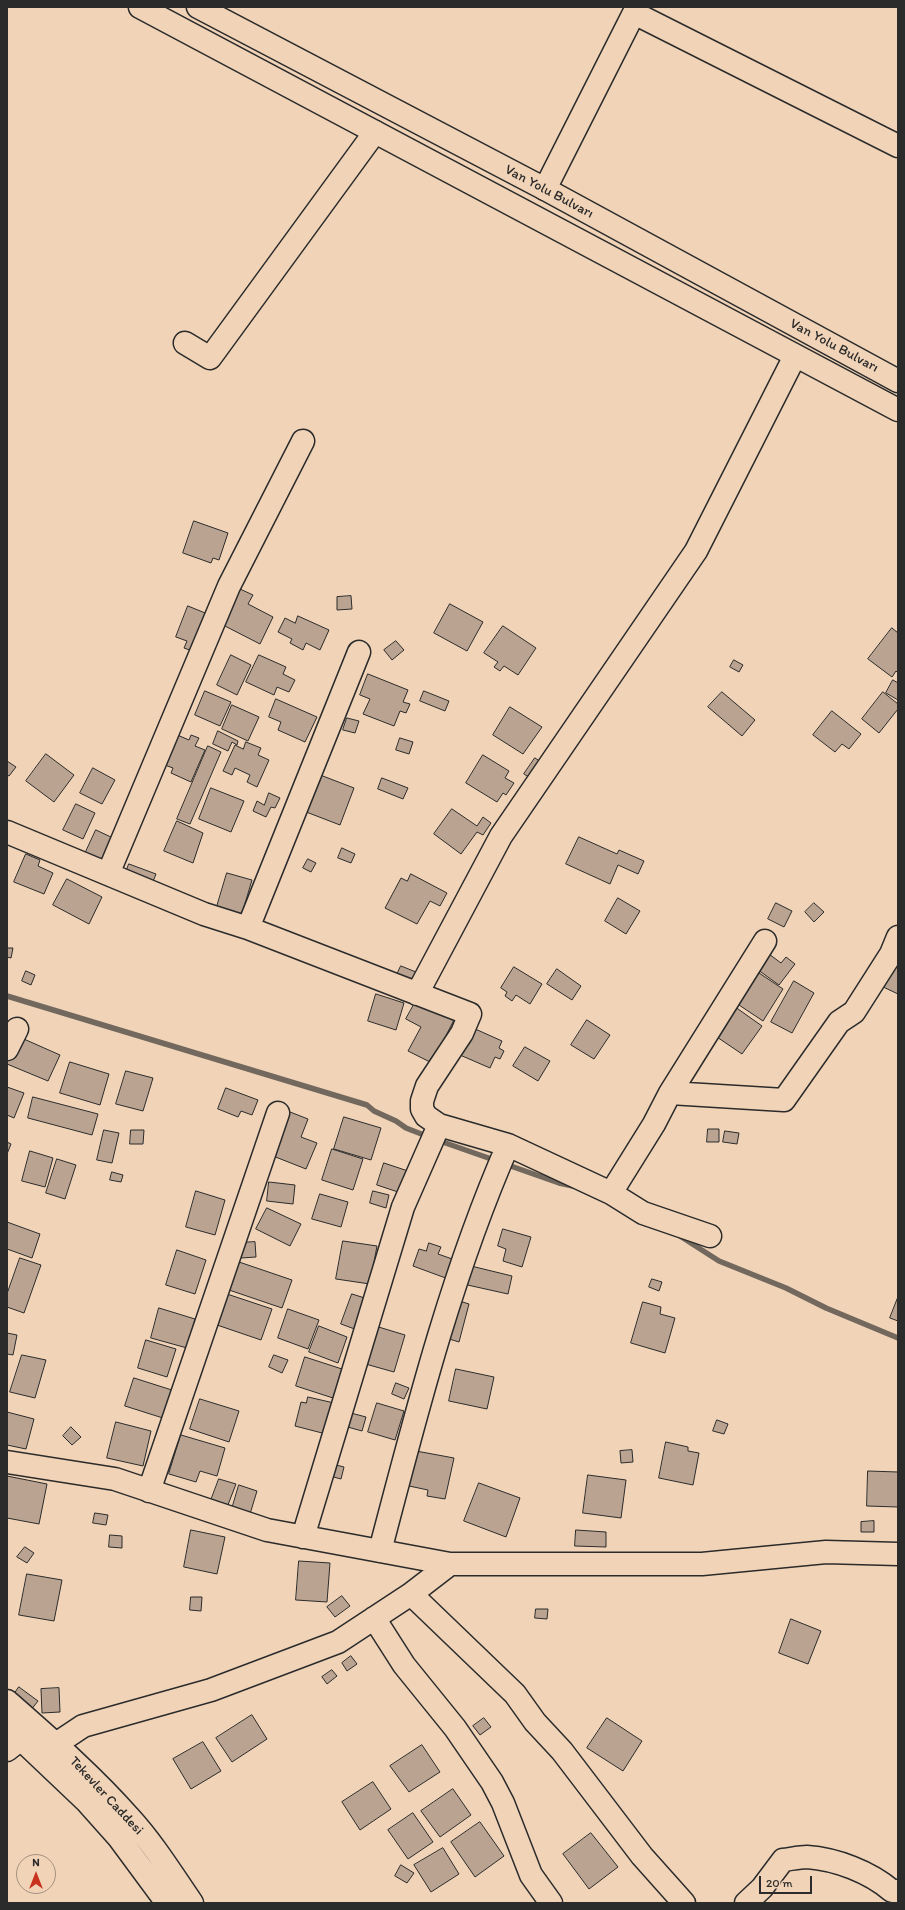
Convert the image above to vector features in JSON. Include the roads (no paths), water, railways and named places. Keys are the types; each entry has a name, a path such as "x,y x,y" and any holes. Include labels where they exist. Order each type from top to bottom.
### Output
{"street":[{"path":"140,7 898,410"},
{"name":"Van Yolu Bulvarı","path":"198,7 545,189 898,381"},
{"path":"545,189 636,10 898,146"},
{"path":"185,343 210,358 375,132"},
{"path":"417,994 502,836 696,551 795,356"},
{"path":"108,874 229,586 303,441"},
{"path":"248,928 359,652"},
{"path":"7,832 204,914 248,928 470,1014 462,1033 427,1086 422,1101 422,1109 426,1116 439,1125 508,1145 611,1193 643,1213 710,1236"},
{"path":"670,1093 784,1100 839,1022 854,1012 891,954 898,937"},
{"path":"611,1193 654,1124 670,1093 765,941"},
{"path":"7,1049 17,1029"},
{"path":"149,1491 278,1113"},
{"path":"303,1537 404,1207 439,1125"},
{"path":"380,1551 442,1326 476,1225 508,1145"},
{"path":"7,1462 115,1479 267,1530 450,1564 702,1564 826,1552 898,1554"},
{"path":"12,1738 56,1744 83,1726 211,1690 338,1642 411,1594 450,1564"},
{"path":"411,1594 515,1694 535,1722 562,1751 642,1856 684,1903"},
{"path":"374,1618 404,1665 450,1722 492,1782 503,1803 531,1874 550,1903"},
{"name":"Tekevler Caddesi","path":"7,1701 86,1772 130,1817 155,1849 192,1903"},
{"path":"12,1738 86,1801 119,1838 167,1903"},
{"path":"746,1903 762,1888 783,1860 807,1857 842,1863 882,1883 892,1892 898,1892"},
{"path":"894,1903 898,1899"}],"waterway":[{"path":"7,996 367,1105 374,1111 396,1121 406,1128 429,1137"},
{"path":"437,1140 497,1161"},
{"path":"505,1164 559,1183 573,1186"},
{"path":"680,1236 719,1261 786,1288 826,1308 898,1338"}]}
